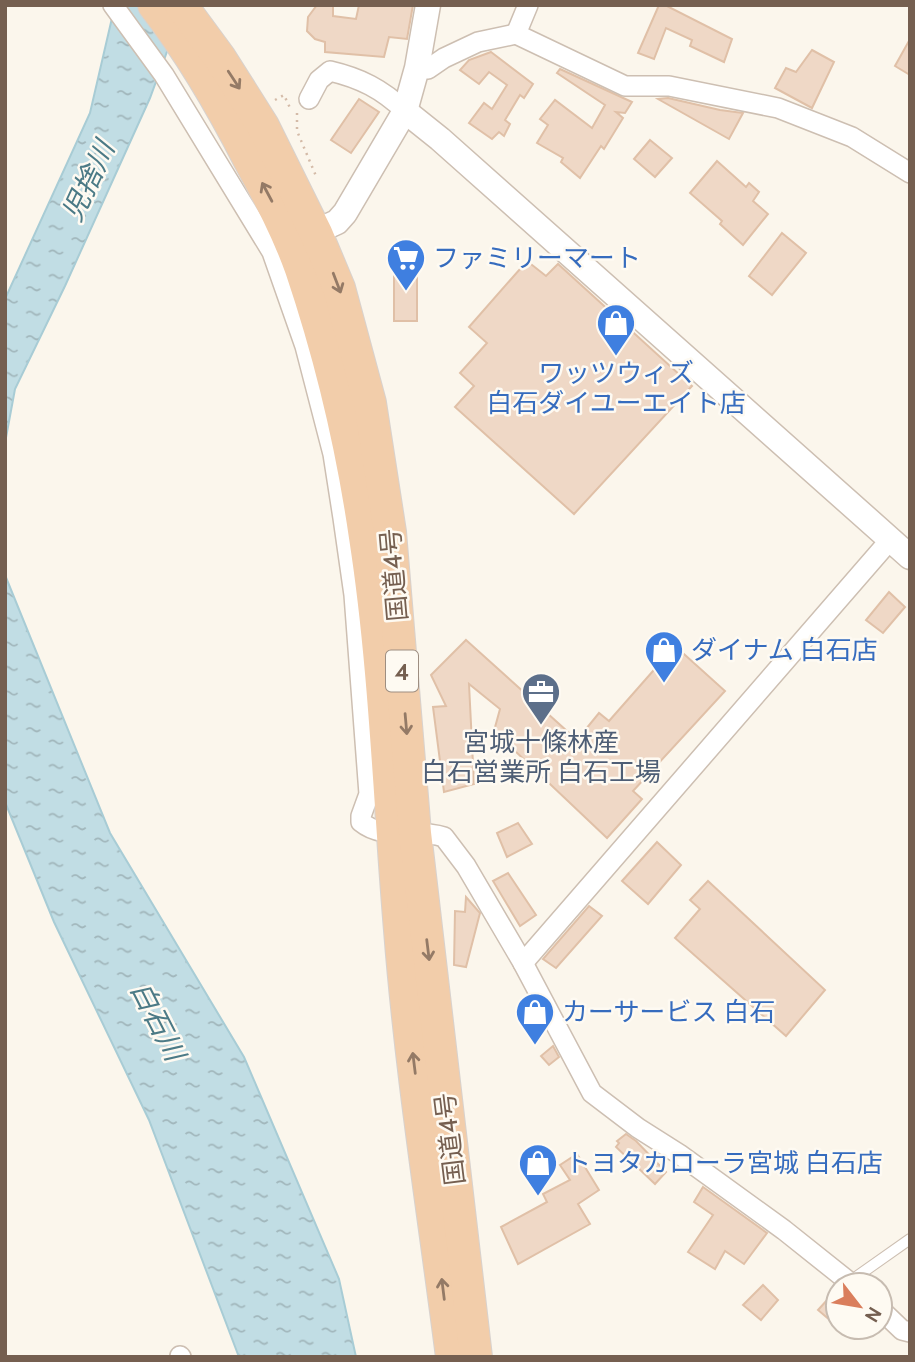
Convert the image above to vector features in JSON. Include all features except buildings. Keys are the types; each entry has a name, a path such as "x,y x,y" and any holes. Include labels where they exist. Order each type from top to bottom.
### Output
{"highway":[{"name":"国道4号","path":"154,5 187,26 223,110 272,202 304,238 365,538 378,659 476,1357"},
{"name":"国道4号","path":"404,832 411,1035 452,1357"}],"street":[{"path":"113,5 164,75 272,252 305,346 333,454 354,595 369,794 361,822 379,832 444,837 466,866 523,963 592,1093 763,1215 835,1271"},
{"path":"304,238 337,222 345,212 405,111 417,68 428,5"},
{"path":"516,34 528,5"},
{"path":"417,68 428,69 478,42 516,34 625,86 669,86 778,108 852,137 910,173"},
{"path":"303,102 319,80 330,71 355,77 386,93 910,557"},
{"path":"523,963 890,540"},
{"path":"894,1322 910,1332"}],"lane":[{"path":"867,1271 910,1239"}],"path":[{"path":"269,104 284,95 290,110"},
{"path":"303,102 297,131 319,183"}],"water":[{"name":"児捨川","path":"115,5 184,5 150,98 15,389 5,443 5,299 90,113"},
{"name":"白石川","path":"5,575 110,833 244,1057 339,1279 356,1357 239,1357 149,1120 54,922 5,802"}],"place":[{"name":"ファミリーマート","path":"406,292"},
{"name":"ワッツウィズ 白石ダイユーエイト店","path":"616,357"},
{"name":"ダイナム 白石店","path":"664,684"},
{"name":"宮城十條林産 白石営業所 白石工場","path":"541,726"},
{"name":"カーサービス 白石","path":"535,1046"},
{"name":"トヨタカローラ宮城 白石店","path":"538,1197"}]}
